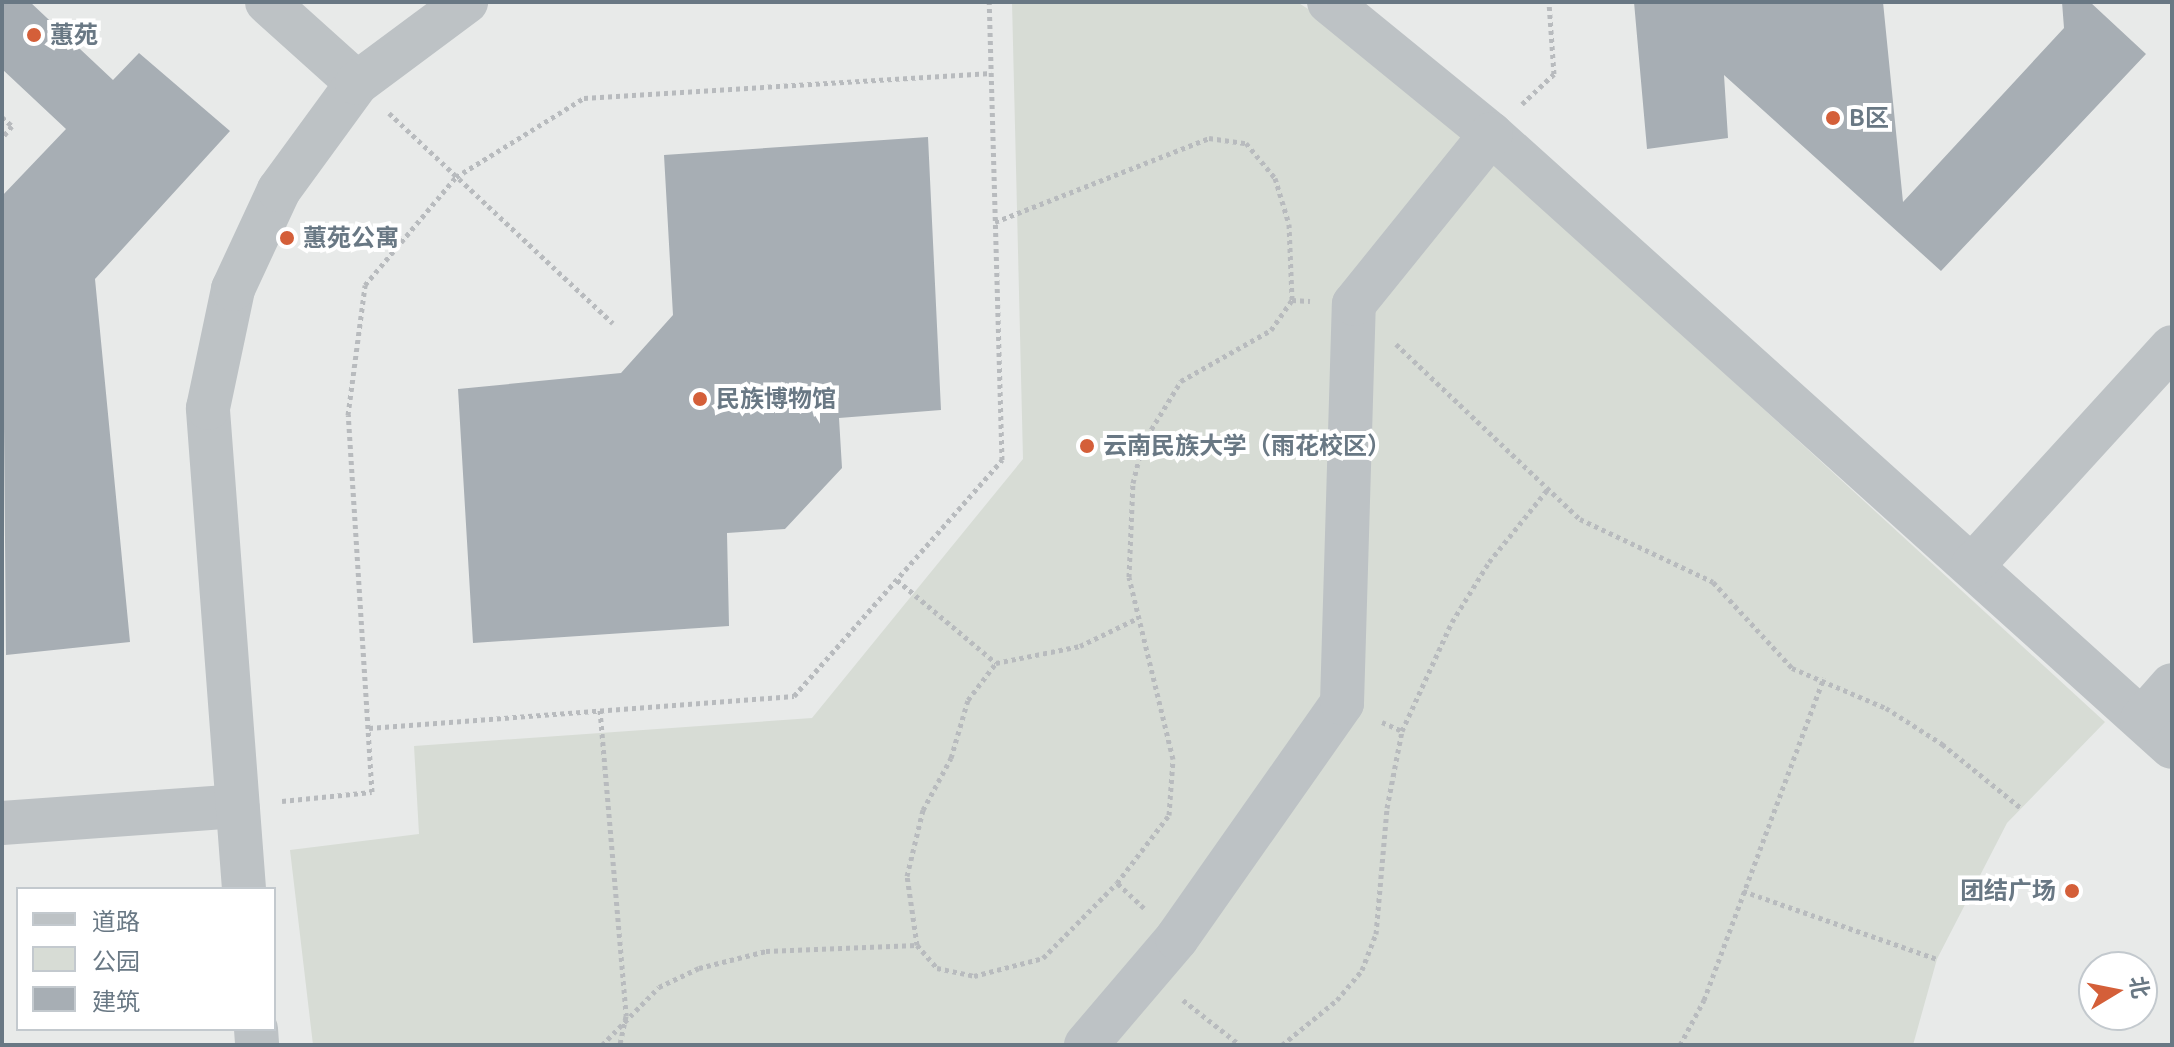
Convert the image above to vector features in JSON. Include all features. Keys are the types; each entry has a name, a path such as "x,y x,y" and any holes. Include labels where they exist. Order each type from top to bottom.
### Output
{"lane":[{"path":"267,2 357,83"},
{"path":"244,887 208,408 233,289 279,190 357,83 466,2"},
{"path":"1329,2 1491,134 2157,733 2172,685"},
{"path":"1086,1045 1177,938 1342,703 1354,304 1491,134"},
{"path":"1973,565 2172,347"},
{"path":"2,823 237,806"}],"path":[{"path":"369,728 794,696 1002,460 989,2"},
{"path":"1491,134 1554,74 1549,2"},
{"path":"237,806 372,792 348,415 365,285 456,177 584,98 991,73"},
{"path":"357,83 613,323"},
{"path":"2,117 12,126 2,138"},
{"path":"995,222 1209,138 1246,143 1275,178 1289,224 1292,300 1271,330 1181,381 1143,443 1127,533 1136,619 1173,759 1169,815 1117,883 1043,958 974,976 937,968 917,945 907,876 923,810 951,758 968,700 996,663 1080,646 1136,619"},
{"path":"1292,300 1354,304 1580,519 1713,582 1792,668 1824,678 1942,744 2021,808"},
{"path":"1282,1045 1337,1000 1362,970 1376,934 1387,808 1402,731 1452,622 1489,562 1548,489"},
{"path":"897,580 996,663"},
{"path":"1680,1045 1704,1000 1824,678"},
{"path":"1342,703 1402,731"},
{"path":"600,710 626,1016 620,1045"},
{"path":"1117,883 1177,938"},
{"path":"1743,891 1937,959"},
{"path":"602,1045 626,1016 659,987 699,968 766,951 917,945"},
{"path":"1147,972 1240,1045"}],"shaded area":[{"name":"云南民族大学（雨花校区）","path":"2,2 2172,2 2172,1045 2,1045"}],"green space":[{"path":"1012,2 1297,2 1369,47 2105,722 2007,823 1937,959 1913,1045 313,1045 290,850 419,834 414,746 812,718 1023,459"}],"building":[{"path":"2,2 30,2 113,80 139,53 230,131 95,279 130,642 6,655 2,196 66,129 2,69"},
{"name":"B区","path":"1634,2 1883,2 1903,202 2064,28 2062,2 2090,2 2146,54 1941,271 1724,75 1728,138 1647,149"},
{"name":"民族博物馆","path":"928,137 941,410 839,418 842,468 785,529 727,533 729,626 473,643 458,389 621,373 673,315 664,155"}],"place":[{"name":"蕙苑","path":"34,35"},
{"name":"B区","path":"1833,118"},
{"name":"蕙苑公寓","path":"287,238"},
{"name":"民族博物馆","path":"700,399"},
{"name":"云南民族大学（雨花校区）","path":"1087,446"},
{"name":"团结广场","path":"2072,891"}]}
